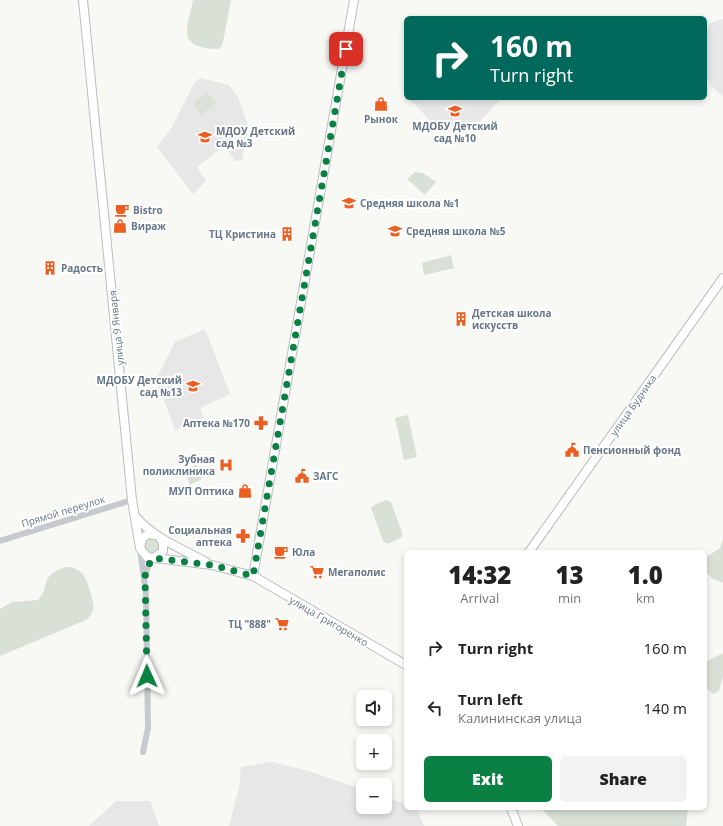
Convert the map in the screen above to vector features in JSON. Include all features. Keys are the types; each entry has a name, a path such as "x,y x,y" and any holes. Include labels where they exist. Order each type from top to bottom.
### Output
{"main road":[{"name":"улица 9 Января","path":"83,0 132,500 140,548"},
{"path":"253,576 354,0"},
{"name":"улица Будника","path":"530,550 723,278"},
{"path":"135,516 146,528 158,536 212,565"},
{"path":"154,558 163,551 163,543 158,536 152,534 145,536 140,543 140,548 143,555 154,558 212,565"},
{"name":"улица Григоренко","path":"212,565 253,576 404,665"},
{"path":"396,659 404,660"},
{"path":"512,810 518,826"}],"street":[{"name":"Прямой переулок","path":"0,541 132,500"},
{"name":"улица 9 Января","path":"140,548 145,576 148,728 144,752"},
{"path":"145,576 150,562 154,558"}],"shaded area":[{"path":"193,0 231,0 222,46 218,49 205,48 190,41 187,29"},
{"path":"723,19 723,96 712,87 707,78 707,30 710,23"},
{"path":"353,42 363,48 359,61 350,59"},
{"name":"МДОУ Детский сад №3","path":"200,78 229,85 238,97 248,125 242,160 235,161 224,146 197,167 206,181 193,194 157,147 172,127 195,82"},
{"path":"207,92 216,103 201,115 193,104"},
{"name":"МДОБУ Детский сад №10","path":"411,100 499,100 478,124 436,127"},
{"path":"415,172 423,173 436,182 425,195 407,179"},
{"path":"451,255 454,268 424,275 422,263"},
{"name":"МДОБУ Детский сад №13","path":"205,329 230,394 200,408 204,419 175,430 156,379 175,342"},
{"path":"408,415 417,457 404,460 395,418"},
{"path":"196,465 202,479 190,485 184,470"},
{"path":"386,500 391,502 403,535 401,538 388,544 383,541 371,508 374,505"},
{"path":"152,537 159,542 160,545 155,552 152,553 145,548 144,545 149,538"},
{"path":"723,539 723,583 713,579 707,573 707,557 720,548"},
{"path":"64,567 70,567 80,571 86,579 94,605 92,613 86,620 0,656 0,609 12,602 38,600 42,595 46,582 51,575"},
{"path":"723,653 723,676 719,691 713,694 707,689 707,661"},
{"path":"272,762 312,772 356,788 356,814 392,814 392,799 404,803 404,810 417,810 424,826 229,826 239,788 241,767"},
{"path":"116,801 150,801 159,826 89,826"},
{"path":"543,810 688,810 686,826 558,826"}],"place":[{"name":"Рынок","path":"381,104"},
{"name":"МДОБУ Детский сад №10","path":"455,111"},
{"name":"МДОУ Детский сад №3","path":"205,137"},
{"name":"Средняя школа №1","path":"349,203"},
{"name":"Bistro","path":"122,210"},
{"name":"Вираж","path":"120,226"},
{"name":"Средняя школа №5","path":"395,231"},
{"name":"ТЦ Кристина","path":"287,234"},
{"name":"Радость","path":"50,268"},
{"name":"Детская школа искусств","path":"461,319"},
{"name":"МДОБУ Детский сад №13","path":"193,386"},
{"name":"Аптека №170","path":"261,423"},
{"name":"Пенсионный фонд","path":"572,450"},
{"name":"Зубная поликлиника","path":"226,465"},
{"name":"ЗАГС","path":"302,476"},
{"name":"МУП Оптика","path":"245,491"},
{"name":"Социальная аптека","path":"243,536"},
{"name":"Юла","path":"281,552"},
{"name":"Мегаполис","path":"317,572"},
{"name":"ТЦ \"888\"","path":"282,624"}],"route":[{"path":"147,676 145,576 150,562 154,558 212,565 253,576 346,49"}]}
